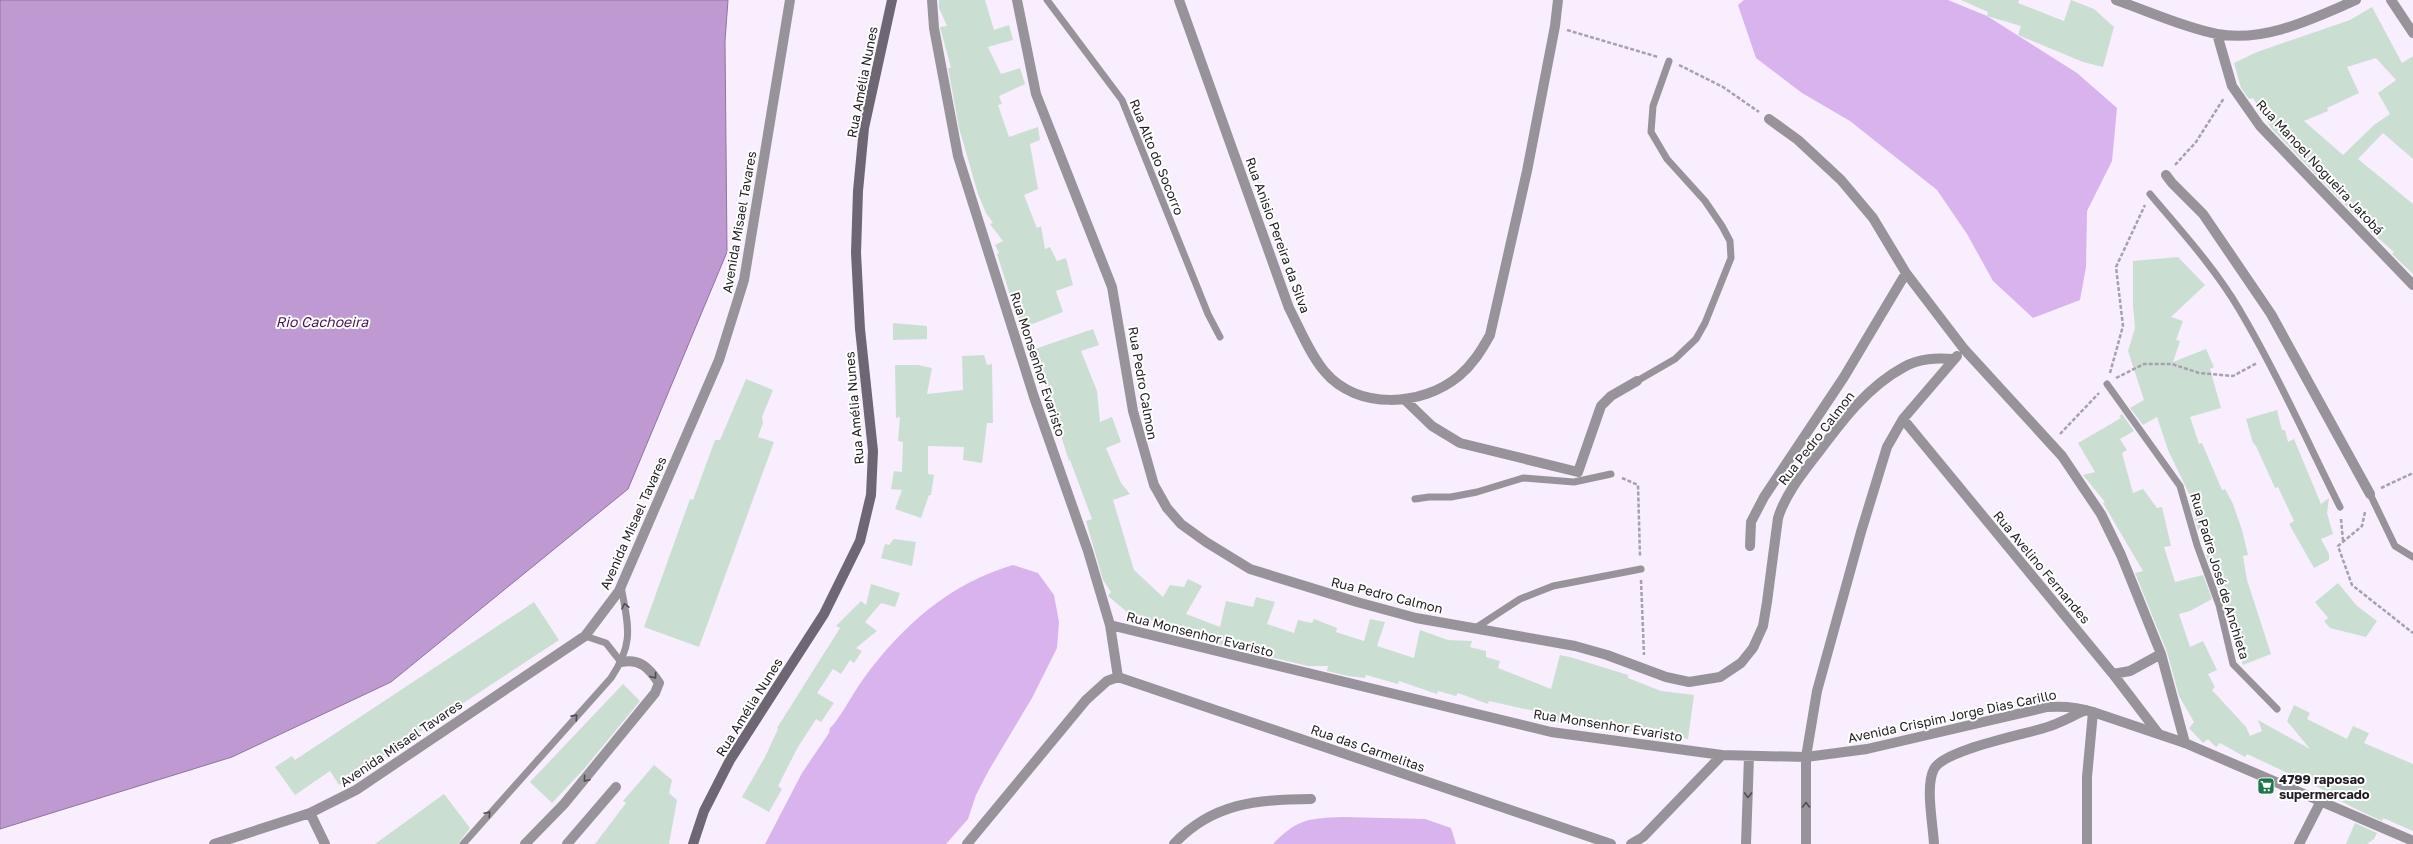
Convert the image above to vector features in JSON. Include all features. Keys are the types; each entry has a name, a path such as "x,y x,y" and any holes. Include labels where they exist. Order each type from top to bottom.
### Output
{"main road":[{"name":"Rua Amélia Nunes","path":"693,844 704,811 730,760 824,614 860,541 871,495 873,452 860,329 856,253 858,191 864,128 892,0"}],"street":[{"name":"Avenida Misael Tavares","path":"214,844 310,813 356,790 585,636 621,586 719,360 744,280 790,0"},
{"name":"Rua Monsenhor Evaristo","path":"932,0 934,28 958,156 1034,397 1088,551 1110,625 1551,732 1722,755 1806,757"},
{"name":"Rua Pedro Calmon","path":"1018,0 1036,94 1112,287 1133,411 1154,485 1167,508 1181,524 1250,569 1357,602 1416,618 1575,646 1607,655 1659,674 1689,682 1720,677 1741,663 1753,648 1763,626 1778,518 1781,507 1796,480 1861,399 1884,380 1904,367 1920,360 1954,359"},
{"name":"Rua Anisio Pereira da Silva","path":"1179,0 1289,308 1324,372 1351,391 1376,399 1405,400 1434,391 1458,377 1477,358 1490,335 1526,171 1555,26 1558,0"},
{"path":"2116,0 2217,34 2251,34 2278,30 2305,22 2356,0"},
{"path":"2391,0 2413,33"},
{"name":"Rua Manoel Nogueira Jatobá","path":"2217,34 2232,86 2260,126 2413,285"},
{"path":"1769,119 1798,140 1842,180 1873,218 1906,274 1964,349 2062,456 2101,514 2121,555 2161,654 2185,743"},
{"path":"2166,175 2203,214 2271,314 2370,494"},
{"name":"Rua Pedro Calmon","path":"1750,546 1751,522 1764,497 1844,377 1906,274"},
{"path":"1806,844 1806,757 1817,691 1852,562 1887,447 1903,420 1964,349"},
{"path":"1405,400 1432,426 1460,443 1578,472 1601,406 1611,396 1637,381"},
{"name":"Rua Avelino Fernandes","path":"1903,420 2113,674 2158,733"},
{"path":"967,844 1086,700 1107,681 1118,677 1110,625"},
{"path":"2113,674 2130,671 2161,654"},
{"path":"525,844 574,792 655,693 660,683 651,671 641,663 629,661 621,662"},
{"name":"Rua das Carmelitas","path":"1118,677 1611,844"},
{"name":"Avenida Crispim Jorge Dias Carillo","path":"1806,757 1867,749 2047,708 2062,706 2090,711 2185,743 2413,841"},
{"path":"1934,844 1930,781 1938,763 1946,758 1990,743 2045,728 2090,711 2087,777 2087,844"},
{"path":"1631,844 1643,838 1722,755"},
{"path":"1746,844 1749,756"},
{"path":"568,844 616,787"},
{"path":"1174,844 1187,830 1212,815 1244,803 1275,799 1311,798"},
{"path":"2299,844 2321,801"},
{"path":"310,813 325,844"}],"lane":[{"name":"Rua Alto do Socorro","path":"1047,0 1122,100 1208,314 1220,337"},
{"path":"1637,381 1675,359 1696,339 1705,323 1731,258 1730,241 1722,226 1705,200 1667,159 1651,132 1653,106 1669,61"},
{"path":"2150,194 2200,253 2239,308 2266,358 2340,507"},
{"name":"Rua Padre José de Anchieta","path":"2107,384 2180,486 2197,545 2219,604 2233,664 2277,709"},
{"path":"1415,499 1429,497 1451,497 1477,492 1523,478 1574,482 1611,474"},
{"path":"2370,494 2395,546 2413,557"},
{"path":"1474,629 1520,599 1553,586 1640,569"},
{"path":"463,844 610,678 621,662 626,648 628,634 627,614 621,586"},
{"path":"585,636 606,643 621,662"}],"path":[{"path":"2166,175 2196,142 2232,86"},
{"path":"2107,384 2123,326 2116,267 2150,194"},
{"path":"2051,443 2107,384 2144,364 2172,364 2199,373 2233,376 2266,358"},
{"path":"2340,507 2343,542 2338,546 2352,586 2413,633"}],"shaded area":[{"path":"1744,0 1948,0 1987,16 2077,73 2117,108 2112,161 2087,211 2086,267 2080,300 2033,318 1993,281 1967,234 1937,190 1850,121 1802,93 1756,58 1738,5"},
{"path":"1013,565 1038,573 1054,595 1059,622 1057,648 1032,698 989,770 976,795 968,819 946,844 765,844 802,773 829,733 830,728 838,719 864,678 894,641 911,624 948,595 968,583"},
{"path":"1343,817 1425,819 1451,828 1456,844 1273,844 1289,829 1304,822 1312,819"}],"water":[{"name":"Rio Cachoeira","path":"0,0 728,0 725,41 727,252 628,489 391,682 232,757 0,829"}],"building":[{"path":"939,0 985,0 994,30 1009,25 1013,40 988,47 1001,74 1020,68 1025,84 999,96 1002,104 998,105 1009,137 1038,127 1040,140 1030,144 1038,189 1024,195 1037,228 1041,226 1045,249 1050,247 1057,261 1066,258 1073,285 1056,291 1063,312 1025,327 1017,317 997,254 999,253 995,245 1003,241 990,224 993,223 986,213 978,194 959,128 948,68 951,68 940,27 947,26 939,8"},
{"path":"1961,0 2019,0 2018,3 2064,21 2071,0 2094,9 2114,27 2103,67 2083,62 2018,35 2021,26 1987,16 1988,12"},
{"path":"2372,7 2402,63 2413,56 2413,159 2383,133 2358,159 2413,204 2413,274 2392,254 2394,252 2371,232 2272,129 2253,98 2249,99 2241,88 2234,63 2257,52 2350,20","holes":["2376,58 2396,80 2378,93 2390,114 2374,125 2343,155 2304,121 2328,111 2327,108 2359,93 2347,67"]},
{"path":"2178,257 2205,285 2171,317 2183,321 2176,340 2180,341 2173,362 2206,349 2214,367 2210,369 2221,408 2190,417 2199,444 2202,443 2222,490 2225,489 2233,504 2242,530 2248,555 2243,556 2247,580 2271,654 2243,665 2241,658 2238,659 2224,603 2207,558 2203,529 2198,530 2190,503 2193,502 2168,450 2157,417 2143,425 2130,408 2144,400 2128,351 2135,328 2133,306 2133,261"},
{"path":"893,323 927,326 927,339 893,340"},
{"path":"1093,329 1099,345 1081,351 1097,391 1100,422 1112,417 1121,442 1106,448 1121,483 1130,494 1113,500 1134,570 1163,597 1170,585 1184,587 1188,579 1202,586 1186,614 1220,627 1226,601 1253,607 1256,597 1275,602 1267,624 1294,633 1298,620 1312,623 1314,619 1337,628 1336,632 1364,641 1370,619 1385,622 1377,646 1414,658 1420,630 1448,640 1472,641 1470,647 1486,651 1486,657 1500,661 1498,668 1551,689 1560,655 1570,657 1628,675 1628,678 1661,691 1694,695 1688,739 1635,727 1634,731 1602,729 1559,721 1559,723 1542,717 1543,713 1489,701 1488,704 1458,693 1456,696 1438,691 1437,694 1399,681 1398,684 1366,675 1365,678 1348,676 1327,671 1328,666 1308,666 1190,638 1177,634 1179,630 1134,614 1133,617 1108,596 1111,592 1103,580 1086,521 1092,519 1070,460 1069,461 1057,423 1051,392 1047,394 1040,365 1037,366 1032,350"},
{"path":"984,355 987,365 992,364 993,423 987,423 982,463 963,460 964,447 928,446 928,474 934,475 931,495 929,495 921,518 895,509 902,490 891,489 894,471 902,472 903,442 898,441 900,417 896,418 895,365 918,365 932,368 927,394 963,390 962,356"},
{"path":"746,379 773,390 762,417 763,423 758,437 774,442 699,647 644,627 690,499 693,500 715,440 720,440"},
{"path":"2277,410 2282,430 2285,430 2288,442 2294,439 2321,504 2329,498 2327,513 2333,534 2321,539 2329,554 2329,560 2314,568 2289,524 2294,521 2278,487 2275,488 2256,446 2253,443 2246,419"},
{"path":"2122,414 2134,431 2120,439 2127,450 2122,453 2133,493 2143,489 2157,508 2162,507 2171,546 2164,547 2175,582 2203,575 2212,599 2190,611 2179,614 2190,647 2203,641 2217,670 2208,674 2215,687 2212,690 2246,727 2250,736 2262,731 2258,720 2310,749 2287,721 2294,705 2310,713 2307,719 2347,739 2353,726 2369,733 2364,743 2413,764 2413,831 2383,818 2382,821 2360,811 2323,792 2324,790 2247,754 2245,757 2220,743 2216,747 2208,739 2203,743 2189,728 2194,722 2179,696 2167,652 2135,573 2143,571 2103,503 2105,502 2083,475 2095,472 2078,443 2121,418 2119,416"},
{"path":"894,539 916,542 912,566 881,558 885,544 889,545"},
{"path":"2338,583 2357,606 2377,621 2366,637 2330,628 2324,621 2328,618 2315,602"},
{"path":"871,584 900,593 895,607 881,603 865,622 877,631 856,648 862,651 854,663 850,660 841,674 833,669 817,693 834,703 821,722 816,719 798,747 778,786 782,789 769,812 742,797 765,757 778,729 777,728 840,628 836,626 861,601 866,605"},
{"path":"534,602 559,640 339,785 330,771 295,795 275,767 292,756 295,760"},
{"path":"623,684 640,701 584,769 552,803 530,782"},
{"path":"654,765 672,780 669,793 677,800 669,844 595,844 626,803 623,801"},
{"path":"444,794 470,828 458,844 375,844"},
{"path":"2355,823 2377,833 2374,839 2367,844 2346,844"}],"place":[{"name":"4799 raposao supermercado","path":"2266,786"}]}
